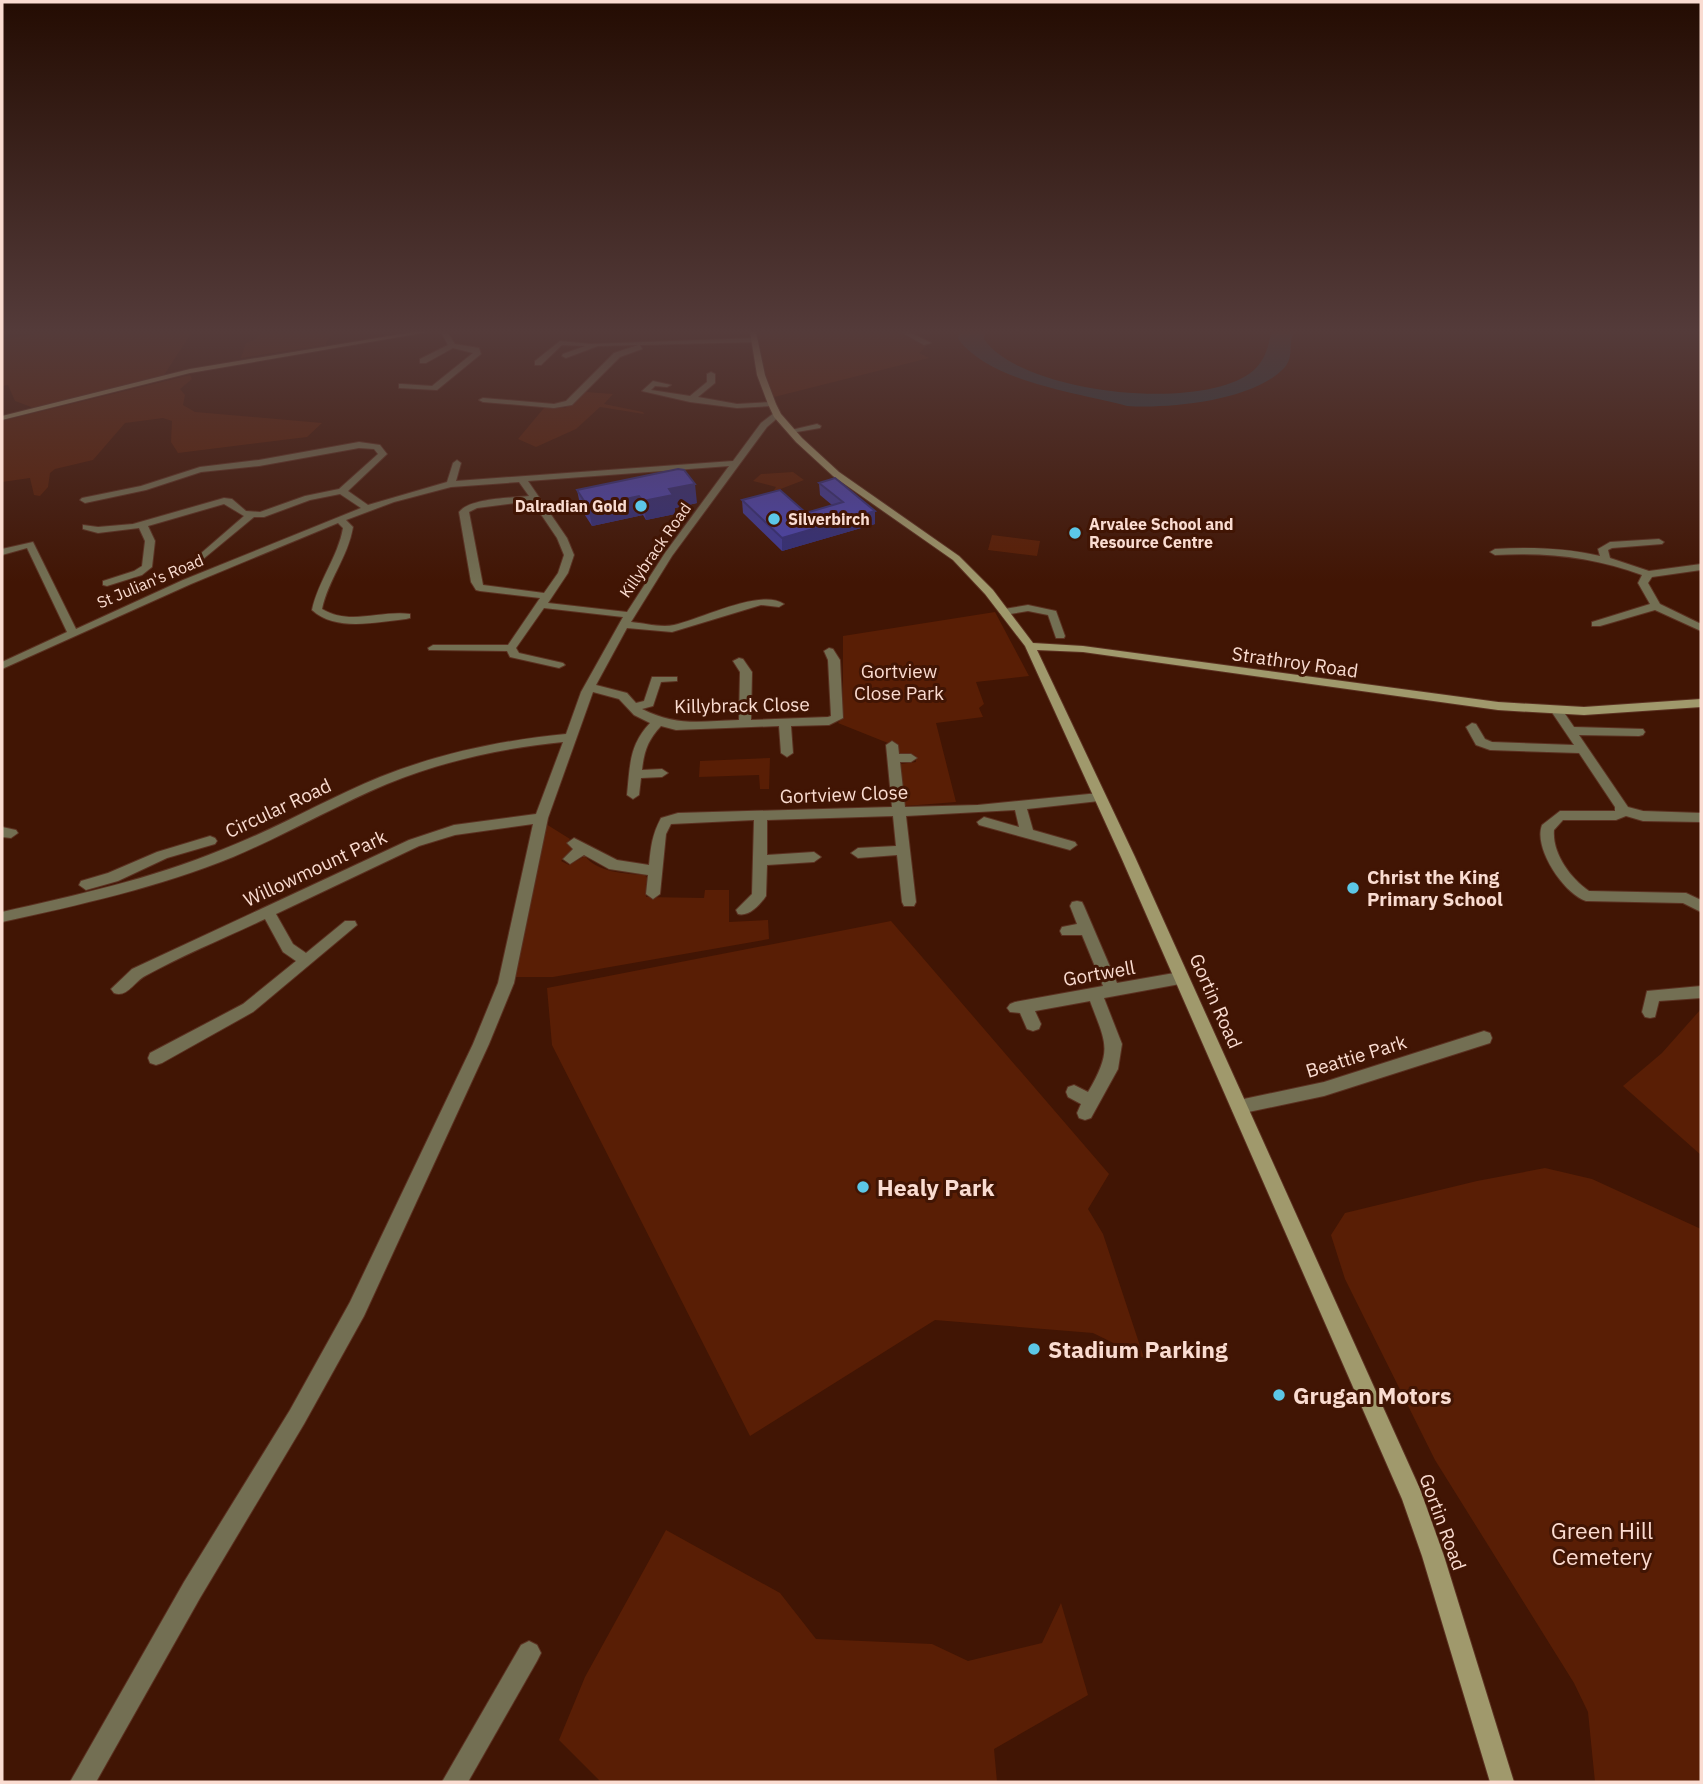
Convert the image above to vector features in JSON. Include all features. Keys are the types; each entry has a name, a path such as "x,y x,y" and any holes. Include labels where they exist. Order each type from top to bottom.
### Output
{"main road":[{"name":"Gortin Road","path":"777,415 836,474 956,558 989,592 1030,646 1412,1497 1433,1556 1502,1782"},
{"name":"Strathroy Road","path":"1030,646 1071,647 1357,688 1557,711 1701,703"}],"street":[{"name":"Killybrack Road","path":"82,1782 192,1590 297,1417 358,1308 481,1044 506,983 541,818 590,688 624,625 668,555 764,425 777,415"},
{"path":"790,430 817,426"},
{"path":"85,500 143,488 200,470 259,463 359,445 381,450 383,454 342,491 308,498 273,512 251,515 224,501 102,532 86,527"},
{"path":"451,484 457,463"},
{"name":"St Julian's Road","path":"2,666 72,632 312,530 366,509 451,484 738,463"},
{"path":"511,648 563,573 569,555 562,538 521,478"},
{"path":"342,491 366,509"},
{"path":"533,498 476,505 464,512 476,582 480,588 630,615"},
{"path":"202,556 251,515"},
{"path":"340,519 348,527 347,540 318,597 317,610 325,617 342,620 406,616"},
{"path":"107,583 138,573 147,567 149,541 142,523"},
{"path":"1606,560 1603,549 1610,545 1658,542"},
{"path":"2,551 30,544 72,632"},
{"path":"1495,552 1553,550 1606,560 1648,574 1701,567"},
{"path":"1648,574 1643,583 1656,606 1701,628"},
{"path":"624,625 672,629 761,602 779,604"},
{"path":"1596,624 1656,606"},
{"path":"1004,612 1028,608 1052,613 1060,636"},
{"path":"433,648 511,648"},
{"path":"511,648 514,655 559,665"},
{"name":"Killybrack Close","path":"590,688 623,696 634,708 658,722 697,727 829,721 837,718 834,660 829,651"},
{"path":"739,661 746,672 746,725"},
{"path":"634,708 649,703 656,679 673,679"},
{"path":"1557,711 1622,810 1643,816 1701,817"},
{"path":"633,795 644,737 658,722"},
{"path":"785,723 787,752"},
{"path":"1472,727 1480,742 1490,746 1584,749"},
{"path":"1571,731 1639,732"},
{"name":"Circular Road","path":"2,917 147,880 227,853 386,779 453,758 570,737"},
{"path":"909,902 893,752 911,758"},
{"path":"635,774 662,773"},
{"name":"Gortview Close","path":"653,894 659,834 666,821 678,818 1020,805 1099,797"},
{"path":"1020,805 1027,834"},
{"path":"1622,810 1616,815 1560,816 1547,828 1547,845 1576,891 1586,896 1686,898 1701,907"},
{"path":"743,910 759,896 761,816"},
{"name":"Willowmount Park","path":"119,989 137,973 414,844 454,831 541,818"},
{"path":"984,822 1070,845"},
{"path":"86,885 210,841"},
{"path":"570,859 578,846 614,865 655,870"},
{"path":"858,853 904,849"},
{"path":"760,860 814,858"},
{"path":"142,863 147,880"},
{"path":"1074,1092 1088,1108 1110,1069 1114,1044 1104,992 1077,906"},
{"path":"267,911 288,948 307,961"},
{"path":"167,1058 248,1008 350,925"},
{"path":"1068,931 1086,929"},
{"name":"Gortwell","path":"1033,1024 1020,1007 1180,978"},
{"path":"1650,1012 1652,995 1701,992"},
{"name":"Beattie Park","path":"1238,1107 1324,1089 1484,1038"},
{"path":"454,1782 529,1653"}],"green space":[{"path":"25,415 233,415 322,423 307,437 178,453 171,442 172,421 163,418 125,423 93,460 55,469 50,473 48,487 40,496 34,495 30,478 2,482 2,421"},
{"path":"538,415 591,415 576,429 536,447 518,439"},
{"path":"793,472 804,480 778,490 774,490 776,487 753,481 761,474"},
{"path":"992,535 1040,541 1037,556 988,550"},
{"name":"Gortview Close Park","path":"995,612 1029,676 976,682 984,704 979,708 983,717 936,723 956,802 905,806 900,764 916,762 915,755 899,754 898,747 838,723 843,717 843,636"},
{"path":"770,758 769,789 760,789 759,775 699,777 700,761"},
{"path":"546,824 570,839 567,844 574,849 561,861 569,865 585,856 604,869 645,875 646,897 704,898 705,890 729,890 729,922 768,920 769,939 553,977 511,977"},
{"name":"Healy Park","path":"891,921 1109,1174 1088,1209 1103,1234 1144,1358 1093,1333 935,1320 750,1436 552,1045 547,988"},
{"path":"1701,1009 1701,1155 1623,1086 1662,1053"},
{"name":"Green Hill Cemetery","path":"1545,1168 1592,1179 1701,1229 1701,1782 1595,1782 1588,1712 1574,1683 1435,1460 1345,1279 1331,1235 1345,1213 1477,1181"},
{"path":"666,1530 780,1593 816,1639 932,1644 968,1661 1042,1643 1061,1603 1088,1695 994,1749 997,1782 601,1782 559,1740 585,1677"}],"building":[{"path":"684,470 695,484 669,489 673,495 643,501 639,496 588,507 577,490"},
{"path":"835,478 875,511 782,538 742,500 780,490 806,513 843,502 819,483"}],"place":[{"name":"Dalradian Gold","path":"641,506"},
{"name":"Silverbirch","path":"774,519"},
{"name":"Arvalee School and Resource Centre","path":"1075,533"},
{"name":"Christ the King Primary School","path":"1353,888"},
{"name":"Healy Park","path":"863,1187"},
{"name":"Stadium Parking","path":"1034,1349"},
{"name":"Grugan Motors","path":"1279,1395"}]}
